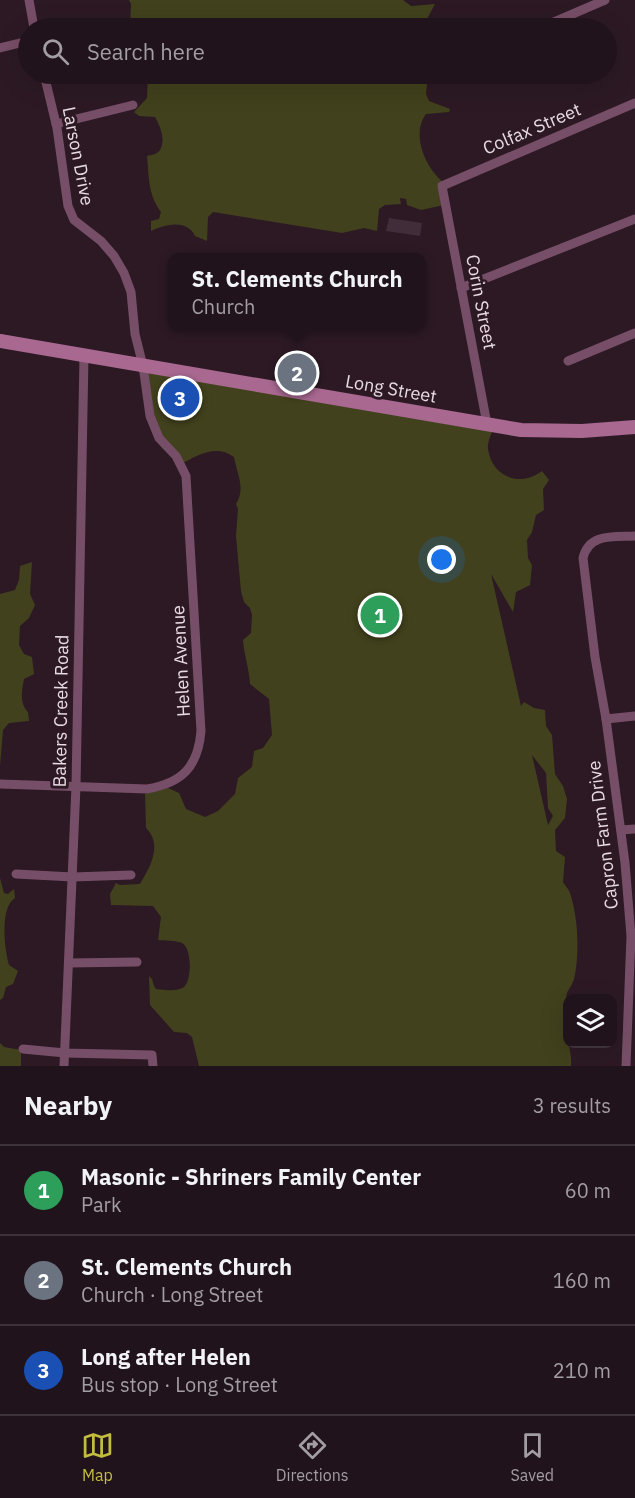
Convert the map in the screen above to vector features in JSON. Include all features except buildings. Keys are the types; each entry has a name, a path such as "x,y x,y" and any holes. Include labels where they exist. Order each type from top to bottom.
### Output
{"street":[{"path":"29,0 32,18"},
{"path":"563,18 605,0"},
{"path":"0,48 18,44"},
{"name":"Larson Drive","path":"46,84 56,124 68,206 74,220 101,241 114,256 124,273 131,292 135,334 143,366"},
{"name":"Colfax Street","path":"442,186 635,102"},
{"path":"56,124 132,105"},
{"name":"Corin Street","path":"442,186 487,424"},
{"path":"461,288 635,219"},
{"path":"568,361 635,333"},
{"name":"Long Street","path":"0,341 521,430 582,431 635,427"},
{"name":"Bakers Creek Road","path":"64,1066 76,786 84,356"},
{"name":"Helen Avenue","path":"0,784 147,789 164,786 179,778 188,769 200,745 186,476 176,456 159,438 150,416 143,366"},
{"name":"Capron Farm Drive","path":"626,1066 632,1011 631,936 621,830 606,718 595,657 583,558 585,548 594,541 606,537 635,536"},
{"path":"606,718 635,716"},
{"path":"621,830 635,829"},
{"path":"16,874 73,877 131,875"},
{"path":"69,963 138,963"},
{"path":"23,1049 65,1053 152,1055 153,1066"}],"shaded area":[{"path":"129,0 403,0 411,6 435,4 428,18 130,18"},
{"path":"148,84 427,84 426,94 429,101 450,109 449,112 426,114 420,131 422,150 426,159 436,176 443,182 444,205 421,210 407,205 406,199 400,198 401,204 385,205 379,209 377,231 364,228 342,233 213,212 208,217 207,241 195,236 187,227 181,225 163,226 151,231 151,221 159,219 161,212 151,192 147,156 159,151 162,146 162,137 155,117 139,116 134,112 147,98"},
{"path":"144,367 494,426 488,449 495,467 501,473 516,479 525,479 542,471 549,480 543,489 544,510 536,515 532,532 527,540 528,558 532,565 530,585 516,592 513,612 491,574 521,706 524,702 534,708 545,710 546,726 552,735 555,774 563,786 567,799 565,818 555,830 556,851 565,857 563,882 573,903 577,936 577,958 573,982 567,994 563,994 563,1048 570,1048 571,1066 199,1066 192,1037 187,1033 174,1032 150,1005 149,976 156,989 178,990 187,983 190,964 188,951 182,943 158,940 161,917 153,906 111,905 110,894 116,883 120,885 140,884 153,856 154,842 146,828 145,794 168,788 179,793 186,809 205,817 218,811 235,794 238,778 252,767 254,751 263,748 272,735 269,699 250,684 243,640 251,633 252,615 250,608 244,602 241,591 236,536 238,509 236,504 241,487 234,457 221,451 214,451 200,454 181,464 162,448 156,439","holes":["532,755 546,773 548,808 553,816 548,825"]},
{"path":"32,562 30,594 35,605 29,618 20,626 19,645 24,654 32,657 34,674 24,679 22,692 22,701 28,712 29,721 9,723 3,730 0,766 0,594 15,590 19,580 20,566"},
{"path":"0,878 4,893 8,894 14,889 15,898 7,910 4,928 9,965 18,971 13,984 6,987 3,998 0,1000"},
{"path":"0,1043 4,1047 21,1050 21,1066 0,1066"}],"place":[{"name":"St. Clements Church","path":"297,373"},
{"name":"Long after Helen","path":"180,398"},
{"name":"Masonic - Shriners Family Center","path":"380,615"}]}
